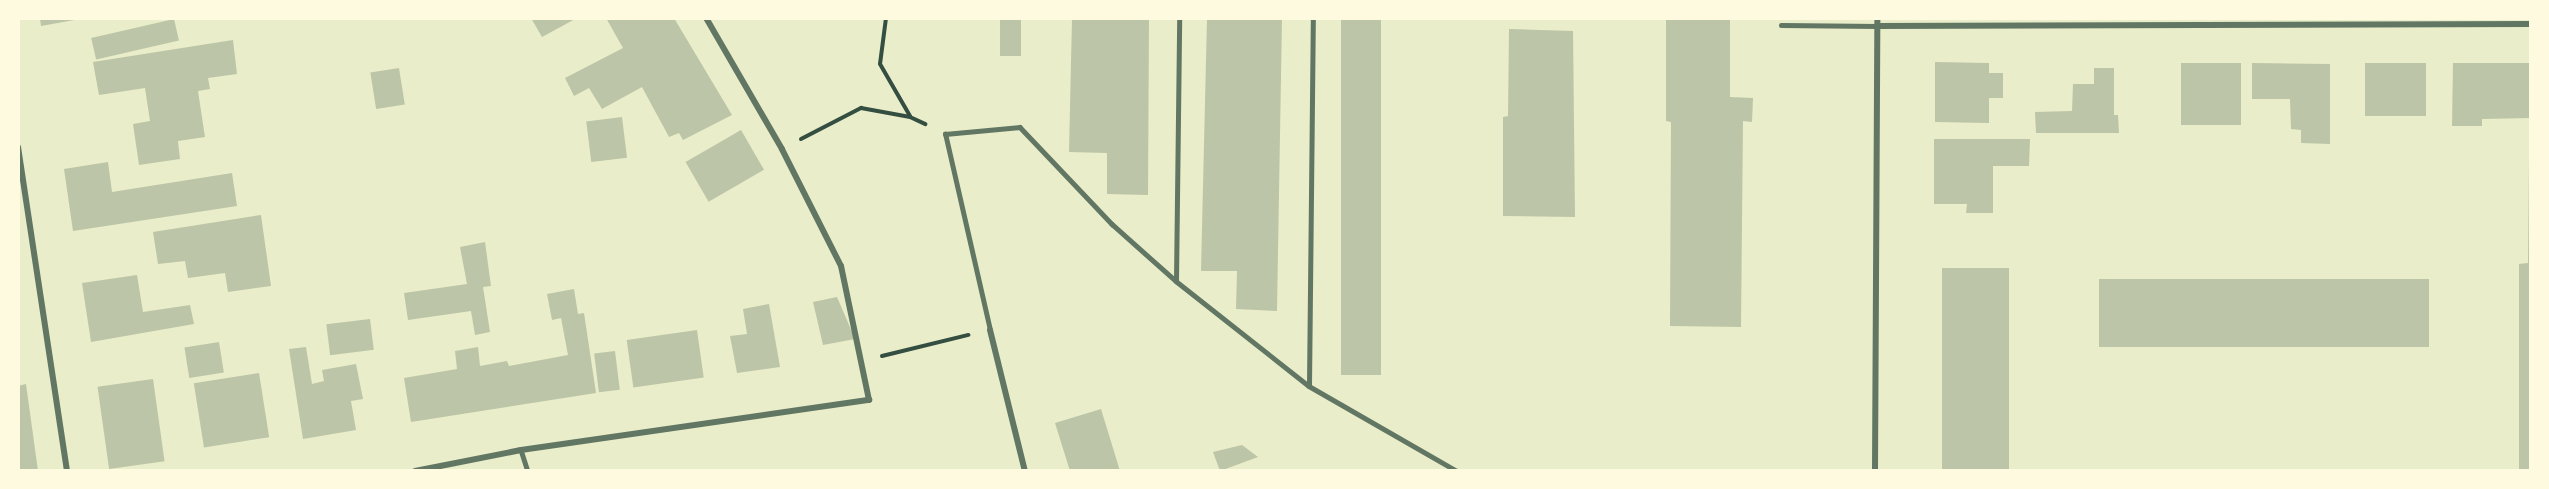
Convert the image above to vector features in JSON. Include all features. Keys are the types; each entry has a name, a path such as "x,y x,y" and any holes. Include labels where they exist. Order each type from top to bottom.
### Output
{"street":[{"path":"415,471 520,450 869,400 841,266 782,149 706,18"},
{"path":"1875,471 1877,18"},
{"path":"1877,26 2531,24"},
{"path":"18,147 67,471"},
{"path":"990,330 1025,471"}],"lane":[{"path":"1176,281 1179,18"},
{"path":"1309,386 1313,18"},
{"path":"1782,25 1877,26"},
{"path":"990,330 945,134 1020,127 1112,224 1176,281 1309,386 1457,471"},
{"path":"520,450 528,471"}],"path":[{"path":"886,18 879,64 910,117"},
{"path":"782,149 861,108 910,117 945,134"},
{"path":"861,361 990,330"}],"building":[{"path":"40,18 80,18 80,19 41,26"},
{"path":"531,18 577,18 542,37"},
{"path":"606,18 674,18 732,115 683,140 679,133 669,137 642,87 602,109 589,88 574,96 565,78 623,48"},
{"path":"1000,18 1021,18 1021,56 1000,56"},
{"path":"1072,18 1149,18 1148,195 1107,194 1107,153 1069,152"},
{"path":"1207,18 1282,18 1277,311 1236,309 1237,271 1201,271"},
{"path":"1341,18 1381,18 1381,375 1341,375"},
{"path":"1666,18 1730,18 1730,97 1753,98 1752,122 1743,121 1741,327 1670,326 1671,122 1666,121"},
{"path":"174,19 179,40 96,60 91,38"},
{"path":"1509,29 1573,31 1575,217 1503,216 1503,117 1508,116"},
{"path":"233,40 237,74 208,78 210,89 198,91 205,137 178,141 180,159 139,165 133,124 150,121 145,88 99,95 93,62"},
{"path":"1935,62 1989,63 1989,73 2003,73 2003,98 1989,98 1989,123 1935,122"},
{"path":"2181,63 2241,63 2241,125 2181,125"},
{"path":"2252,63 2330,64 2330,144 2301,143 2301,130 2291,129 2290,99 2252,99"},
{"path":"2365,63 2426,63 2426,116 2365,116"},
{"path":"2453,63 2531,63 2531,118 2482,119 2482,126 2452,126"},
{"path":"399,68 405,105 376,109 370,73"},
{"path":"2094,68 2114,68 2114,115 2118,115 2119,133 2036,133 2035,112 2072,111 2073,84 2094,84"},
{"path":"622,117 627,158 591,162 586,121"},
{"path":"741,130 764,170 709,202 686,162"},
{"path":"1934,139 2030,139 2029,166 1993,166 1993,213 1966,213 1967,204 1934,204"},
{"path":"2529,158 2531,471 2519,471 2519,264 2528,263"},
{"path":"108,162 112,192 232,173 237,206 73,231 64,169"},
{"path":"261,215 271,286 228,292 225,273 188,278 185,261 158,264 153,232"},
{"path":"485,242 491,286 483,287 490,332 475,335 471,311 408,320 404,293 467,284 460,247"},
{"path":"1942,268 2009,268 2009,471 1942,471"},
{"path":"137,275 143,312 190,305 194,324 91,342 82,283"},
{"path":"2099,279 2429,279 2429,347 2099,347"},
{"path":"574,289 578,314 584,313 596,393 411,422 404,378 457,369 455,351 478,347 480,366 507,361 509,366 568,355 561,318 552,320 547,294"},
{"path":"837,297 855,339 823,345 813,302"},
{"path":"769,304 780,367 737,373 730,336 747,334 743,309"},
{"path":"370,319 374,350 330,355 326,324"},
{"path":"697,330 704,378 633,387 627,340"},
{"path":"219,342 224,373 189,378 184,347"},
{"path":"306,347 312,384 324,381 322,370 356,364 363,399 351,401 356,430 303,439 289,349"},
{"path":"615,351 620,390 599,392 594,354"},
{"path":"259,373 269,437 204,448 194,383"},
{"path":"153,379 165,461 109,469 98,387"},
{"path":"26,384 38,471 18,471 18,386"},
{"path":"1101,409 1120,471 1070,471 1055,423"},
{"path":"1242,445 1258,457 1220,471 1213,452"}]}
